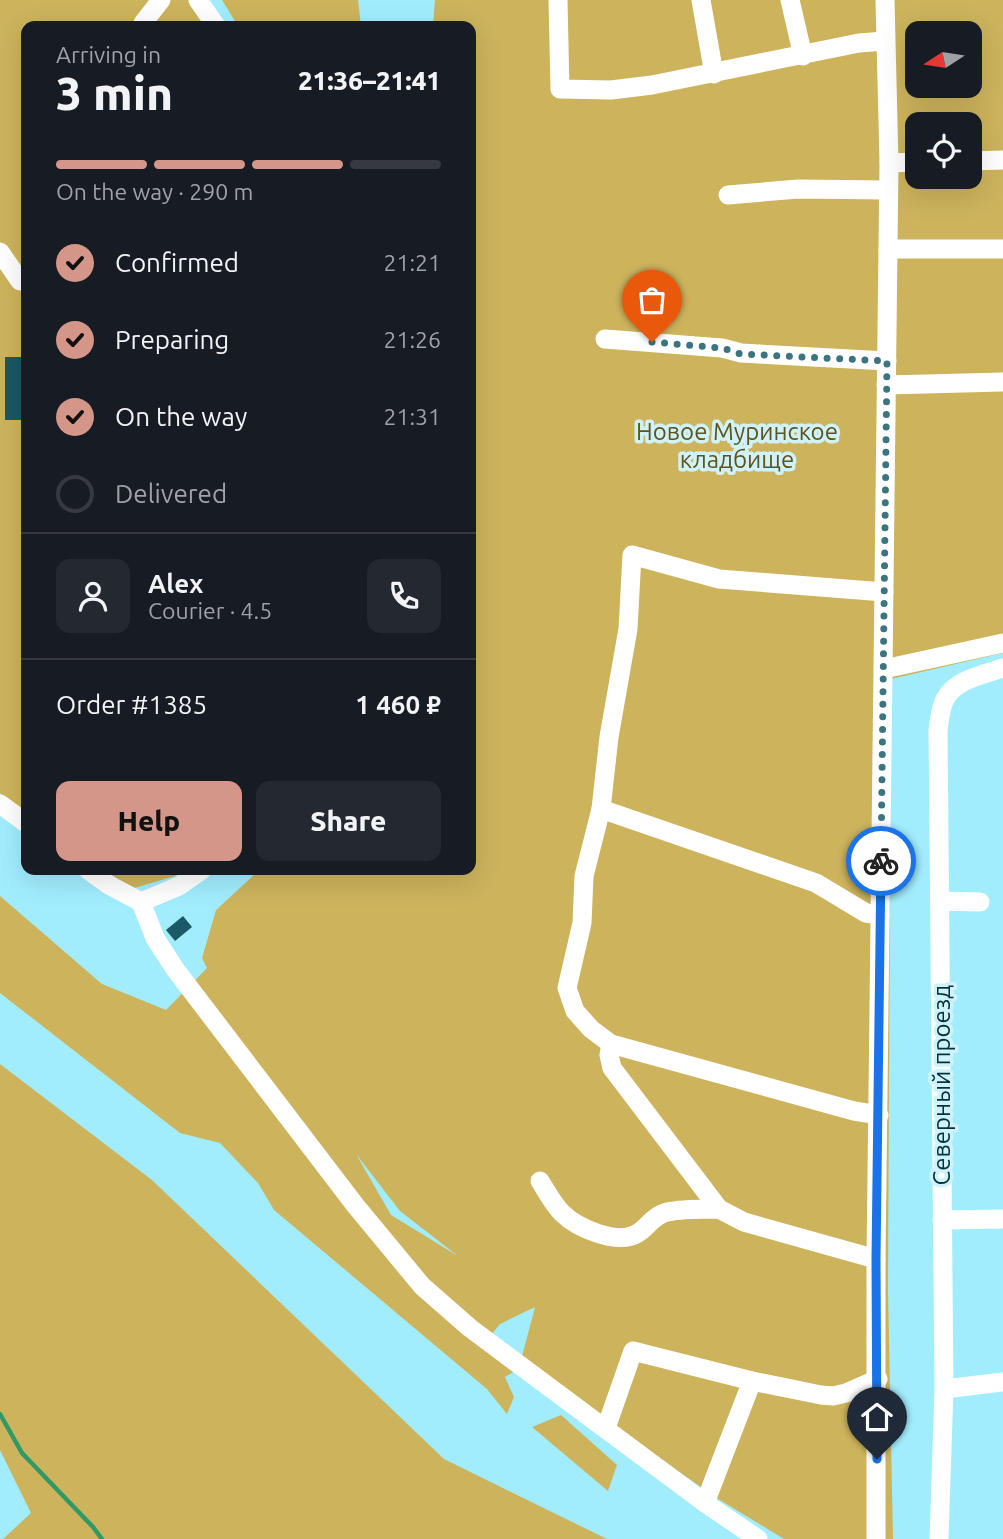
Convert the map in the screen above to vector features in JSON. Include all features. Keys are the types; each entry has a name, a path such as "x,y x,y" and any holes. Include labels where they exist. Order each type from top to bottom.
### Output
{"street":[{"path":"145,21 161,0"},
{"path":"198,0 213,21"},
{"path":"558,0 560,89 611,90 714,74 859,43 885,41"},
{"path":"701,0 714,74"},
{"path":"790,0 803,56"},
{"path":"876,1539 876,1259 889,163 885,0"},
{"path":"982,161 1003,160"},
{"path":"889,163 905,162"},
{"path":"728,195 798,189 888,190"},
{"path":"888,249 1003,249"},
{"path":"0,252 21,281"},
{"path":"605,339 722,348 741,354 887,361"},
{"path":"886,386 1003,382"},
{"path":"879,1115 854,1111 611,1044 591,1029 575,1011 567,988 582,923 584,876 601,810 609,737 628,629 632,555 719,579 884,592"},
{"path":"884,669 1003,643"},
{"name":"Северный проезд","path":"939,1539 944,1389 938,731 943,702 950,693 975,676 1003,668"},
{"path":"0,804 21,819"},
{"path":"601,810 816,883 866,913 880,915"},
{"path":"95,875 141,902 155,938 175,969 355,1205 422,1286 470,1328 705,1503 758,1539"},
{"path":"141,902 179,886 195,875"},
{"path":"940,901 980,902"},
{"path":"611,1044 609,1055 612,1068 719,1209 744,1222 876,1259"},
{"path":"540,1181 562,1213 576,1224 612,1237 626,1237 638,1233 649,1221 664,1213 719,1209"},
{"path":"942,1220 1003,1219"},
{"path":"606,1428 633,1351 752,1381 833,1396 877,1379"},
{"path":"705,1503 752,1381"},
{"path":"944,1389 1003,1382"}],"green space":[{"path":"0,0 189,0 205,21 21,21 21,808 0,793"},
{"path":"222,0 358,0 360,21 235,21"},
{"name":"Новое Муринское кладбище","path":"435,0 1003,0 1003,653 891,679 888,1290 893,1539 784,1539 715,1497 521,1360 535,1307 500,1324 487,1340 515,1371 505,1377 514,1397 507,1414 487,1389 274,1210 258,1183 220,1143 180,1133 0,993 0,896 102,984 166,1010 207,968 202,958 216,910 254,875 476,875 476,21 433,21","holes":["356,1154 400,1211 458,1256 391,1215"]},
{"path":"112,875 176,875 175,876 131,889"},
{"path":"0,1064 152,1180 444,1459 607,1539 3,1539 31,1513 0,1450"},
{"path":"561,1415 617,1465 608,1491 532,1427"}],"building":[{"path":"5,357 21,357 21,420 5,420"},
{"path":"183,916 192,927 175,941 166,930"}],"waterway":[{"path":"0,1414 22,1453 102,1539"}],"way so far":[{"path":"652,342 722,348 741,354 887,361 881,861"}],"route":[{"path":"877,1459 876,1259 881,861"}]}
